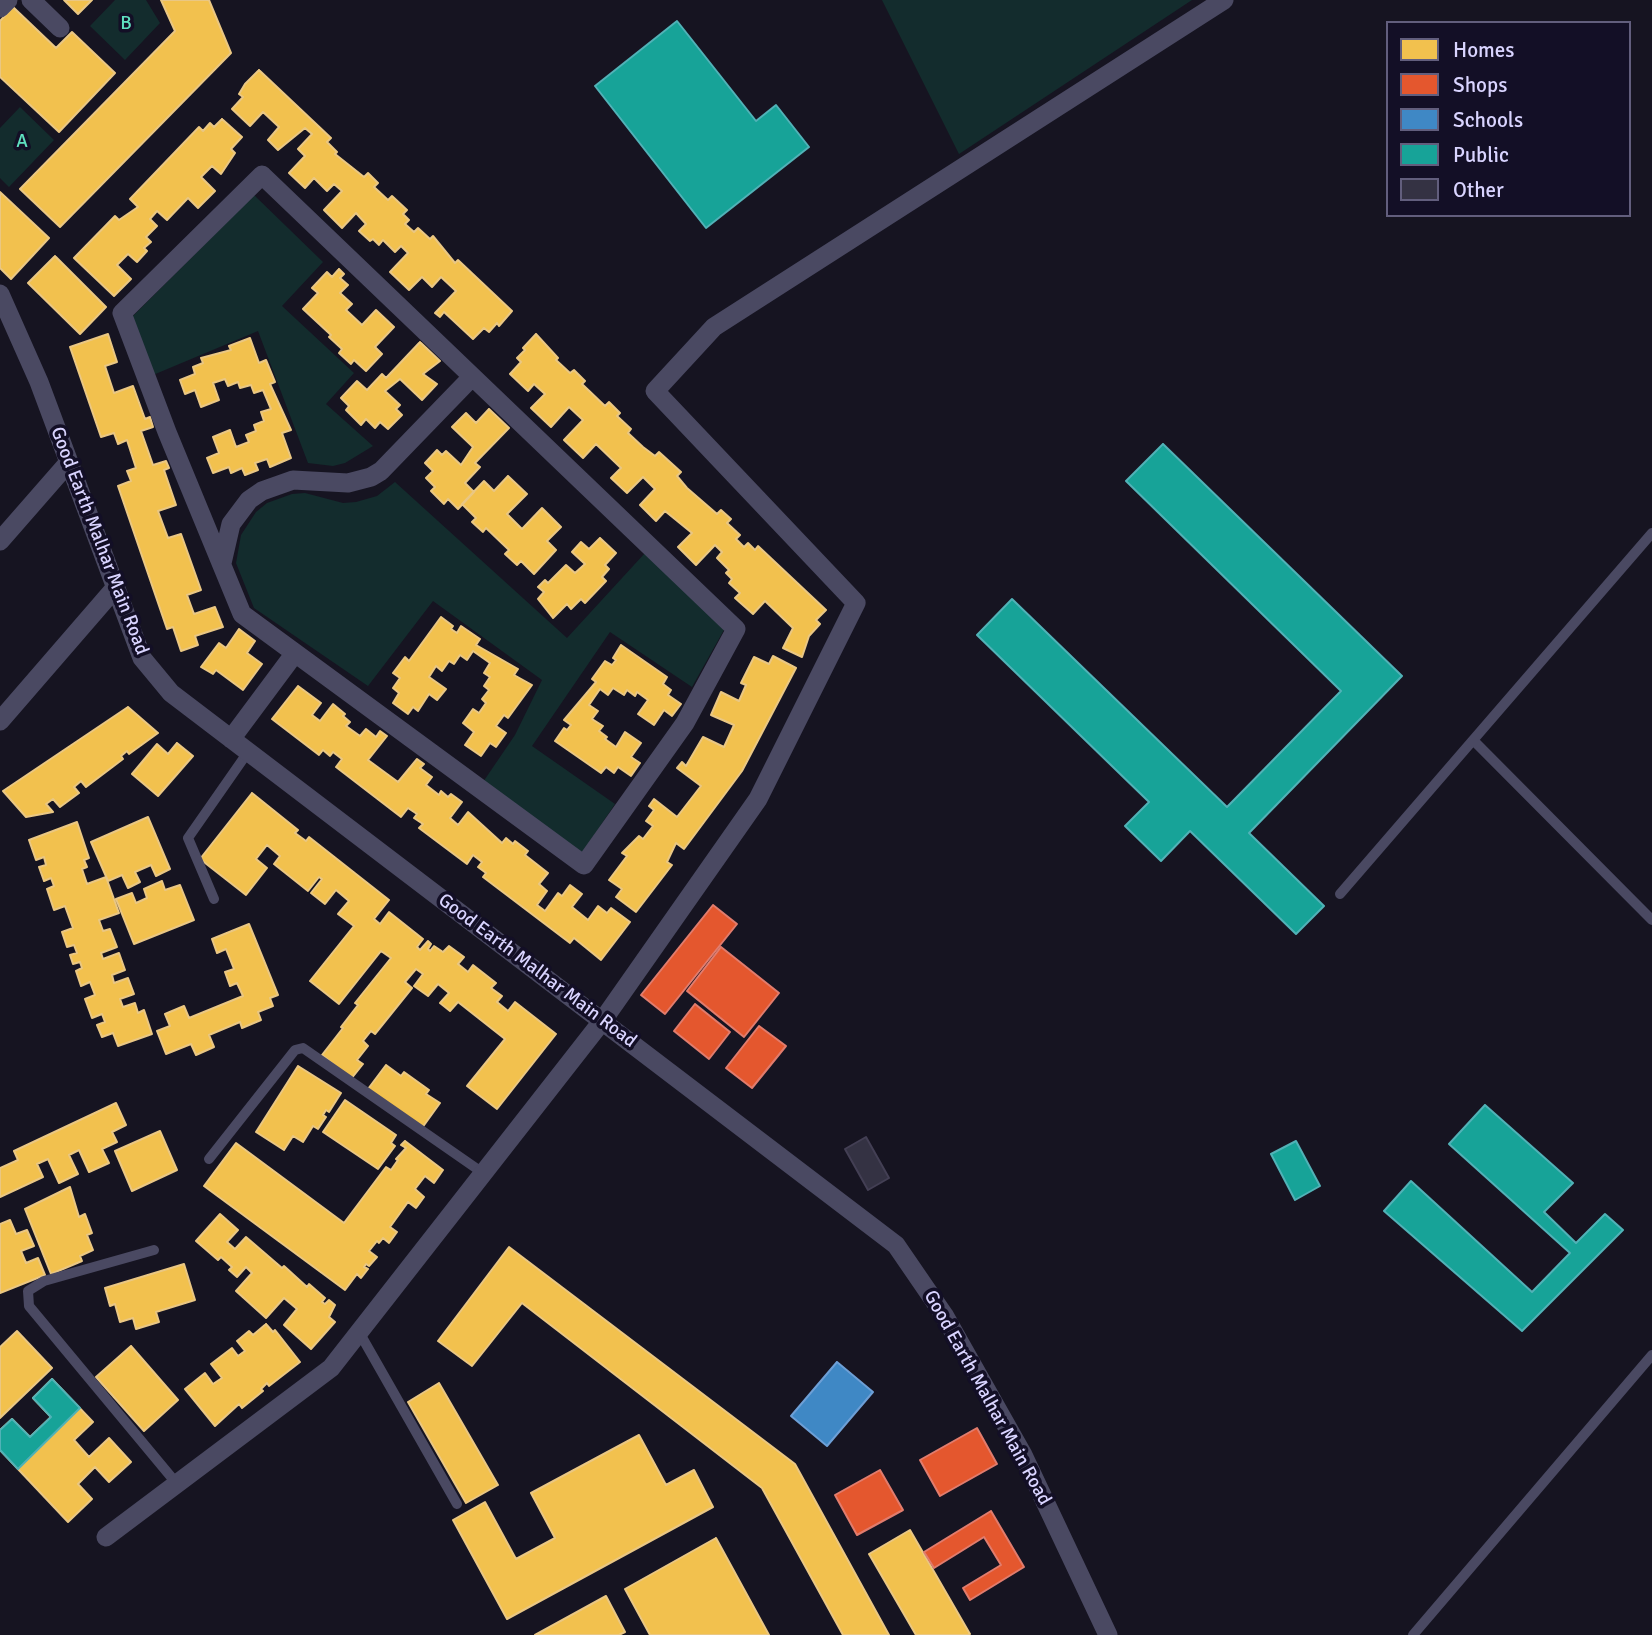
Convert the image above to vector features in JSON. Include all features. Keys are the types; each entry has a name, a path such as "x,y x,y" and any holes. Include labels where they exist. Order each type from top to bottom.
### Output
{"street":[{"path":"0,8 8,0"},
{"path":"31,0 60,28"},
{"path":"106,1537 331,1368 603,1020 758,799 856,603 655,391 714,327 1224,0"},
{"path":"262,175 736,629 685,723 584,865 415,744 242,614 222,567 122,313 262,175"},
{"name":"Good Earth Malhar Main Road","path":"0,294 39,382 142,658 171,693 896,1245 944,1315 1023,1455 1108,1635"},
{"path":"222,567 226,538 235,518 249,500 262,491 293,480 348,484 371,477 381,471 471,378"},
{"path":"0,541 69,463"},
{"path":"0,722 116,587"},
{"path":"231,739 295,653"}],"lane":[{"path":"1340,894 1475,742 1652,533"},
{"path":"1475,742 1652,920"},
{"path":"214,899 188,838 248,752"},
{"path":"209,1159 295,1050 303,1048 484,1173"},
{"path":"154,1250 44,1281 28,1291 29,1306 177,1484"},
{"path":"359,1332 457,1504"},
{"path":"1413,1635 1652,1356"}],"green space":[{"name":"B","path":"115,0 146,0 160,23 125,60 90,26"},
{"path":"882,0 1192,0 959,154"},
{"name":"A","path":"20,107 54,140 9,187 0,178 0,128"},
{"path":"254,195 323,262 282,306 354,373 326,404 373,446 345,463 333,466 308,463 258,331 153,375 130,319"},
{"path":"395,482 567,638 645,553 725,628 692,687 610,632 532,746 615,804 582,853 481,785 515,735 542,680 433,601 368,686 254,608 236,563 241,535 256,512 267,503 292,494 305,493 343,503 356,502 377,496"}],"building: Homes":[{"path":"64,0 92,0 78,14"},
{"path":"161,0 209,0 231,53 60,227 20,189 175,31"},
{"path":"13,7 56,48 72,32 115,73 59,132 0,77 0,21"},
{"path":"259,70 331,138 327,142 337,152 335,154 364,177 368,173 378,183 374,187 388,200 392,196 407,210 403,214 409,220 405,224 414,232 418,228 430,239 433,236 455,263 458,260 512,311 499,326 497,323 489,332 484,328 473,339 444,312 440,317 435,313 456,291 441,277 432,287 422,277 409,290 390,272 408,253 401,246 395,252 383,240 379,245 373,239 370,241 359,231 366,224 356,213 342,228 324,210 342,191 334,184 327,191 314,178 305,188 289,173 305,156 298,149 312,134 305,128 278,150 268,140 279,127 263,112 250,126 232,109 243,97 239,94 245,84"},
{"path":"222,119 242,137 231,149 235,153 221,174 212,166 201,177 215,191 198,208 188,198 167,220 157,211 150,219 157,226 146,237 151,242 144,248 147,251 137,262 128,254 117,265 131,279 114,296 74,258 115,216 119,220 138,207 130,199 199,127 203,131 210,123 214,127"},
{"path":"0,192 49,238 11,279 0,268"},
{"path":"55,256 106,307 80,334 28,283"},
{"path":"339,269 344,274 340,278 348,285 340,293 352,304 346,310 362,325 376,310 394,327 375,347 382,354 366,371 354,360 351,364 339,353 342,349 329,337 331,335 303,309 318,293 312,288 327,272 332,277"},
{"path":"108,334 117,362 105,366 114,393 133,386 145,419 150,417 153,427 141,431 153,465 166,461 169,468 164,470 176,505 158,511 168,538 181,534 201,590 187,595 194,614 215,607 223,627 195,636 198,645 181,651 173,627 167,629 118,486 131,481 127,471 136,468 127,440 118,444 114,433 101,437 70,347"},
{"path":"536,334 558,358 556,360 570,373 574,370 585,381 582,384 605,406 609,402 620,413 617,416 631,429 628,433 655,456 659,452 681,472 677,476 687,488 717,514 721,510 731,519 727,523 740,535 736,539 744,547 748,543 755,550 758,546 826,610 816,620 820,624 809,636 802,657 783,648 793,628 765,601 753,614 735,598 740,593 729,583 732,579 726,573 729,570 717,558 722,552 715,545 696,565 678,547 692,533 665,511 656,521 640,505 655,489 643,477 627,493 611,478 621,468 596,444 583,458 564,440 583,420 569,407 551,427 531,408 545,394 534,384 528,391 510,374 521,362 517,358 525,350 523,348"},
{"path":"250,338 259,363 266,360 275,382 270,384 291,430 282,433 291,458 270,467 267,459 255,463 258,470 245,475 242,468 231,473 229,467 213,473 207,458 219,453 213,437 230,430 236,447 249,442 246,435 256,431 254,425 264,421 261,412 271,409 263,390 254,393 251,385 240,388 238,382 228,386 225,379 213,383 219,400 201,407 195,390 185,394 180,380 195,374 193,367 203,363 201,358 231,350 229,346"},
{"path":"420,342 440,361 423,374 437,384 422,400 400,379 385,391 400,405 396,409 402,415 388,429 380,422 375,428 366,419 361,425 346,410 349,406 341,398 357,381 367,390 382,374 386,378"},
{"path":"489,409 509,428 475,463 480,467 465,483 474,492 458,509 448,499 444,504 431,491 435,487 426,478 433,471 425,463 437,450 442,455 446,451 461,465 473,447 452,427 466,413 476,423"},
{"path":"508,476 527,494 507,514 522,529 542,508 561,527 547,541 556,550 534,574 521,561 517,565 505,554 509,550 486,528 483,532 472,522 476,518 462,504 484,481 494,491"},
{"path":"600,538 616,553 605,565 609,569 602,577 606,581 585,603 581,599 571,609 567,604 553,618 538,599 544,592 538,587 545,580 548,583 566,565 575,573 585,564 572,552 581,542 589,549"},
{"path":"441,617 453,626 451,629 457,633 461,626 480,639 476,645 518,669 514,675 532,685 508,718 504,715 496,726 506,733 496,747 490,743 481,756 465,745 474,732 463,723 473,709 479,713 486,703 482,699 489,690 484,686 490,677 484,673 490,663 473,651 467,660 460,655 454,664 449,661 442,671 436,666 429,677 446,689 437,700 429,694 418,711 413,707 408,714 393,703 399,693 393,688 400,678 393,673 405,657 409,661"},
{"path":"239,629 255,641 247,653 262,664 243,690 216,670 213,674 201,667 219,643 226,648"},
{"path":"621,645 667,677 663,684 671,690 668,695 681,704 672,716 664,710 654,725 638,714 648,700 637,692 635,696 627,690 624,695 613,688 608,695 600,689 589,705 598,711 592,719 603,726 599,731 607,737 605,739 616,747 625,732 641,743 631,757 640,763 631,776 618,767 614,773 606,767 601,773 555,741 564,728 567,730 571,725 564,720 596,682 592,679 605,661 612,665"},
{"path":"773,656 796,668 742,771 684,849 676,843 667,862 672,865 636,912 616,897 622,889 609,880 627,856 622,853 639,836 643,839 653,826 646,821 654,810 649,806 654,799 677,817 701,786 677,768 682,762 686,766 703,737 724,747 734,725 711,715 721,692 739,701 746,685 741,683 754,657 769,664"},
{"path":"298,686 321,703 312,715 320,721 333,704 350,722 346,726 360,736 366,729 376,737 380,731 387,736 368,760 398,782 417,759 424,764 420,768 432,777 426,785 439,795 441,791 448,797 451,794 462,802 450,818 458,825 468,812 502,843 506,838 528,851 525,855 548,873 539,884 547,891 537,905 545,911 558,893 562,896 570,885 582,894 572,907 588,920 598,906 607,913 611,908 630,922 601,960 574,938 570,943 483,877 486,873 478,867 482,862 473,855 467,864 419,828 423,824 414,818 417,814 408,808 401,817 336,767 342,759 333,752 330,756 323,750 319,755 272,719"},
{"path":"128,707 158,733 129,754 127,751 121,756 123,759 86,787 81,781 74,787 79,793 60,807 53,799 46,804 53,812 26,817 3,791"},
{"path":"177,743 193,756 158,796 132,774 157,744 168,754"},
{"path":"252,793 298,830 295,833 306,841 309,837 389,900 374,919 380,924 389,912 423,939 417,947 420,950 428,941 431,944 428,949 430,951 434,946 443,952 449,946 464,957 458,964 468,972 473,965 496,983 491,988 502,996 497,1002 508,1011 515,1002 556,1034 497,1109 467,1086 505,1039 458,1002 450,1011 440,1003 449,993 438,984 428,996 414,986 423,974 416,969 405,982 412,988 375,1034 371,1031 363,1041 368,1046 357,1060 363,1064 351,1079 322,1055 358,1005 355,1003 391,958 381,951 339,1004 310,981 354,926 338,914 349,901 336,890 325,904 311,893 322,879 319,877 308,891 274,864 280,856 267,845 256,859 267,868 246,895 200,859"},
{"path":"148,817 170,869 156,876 151,865 135,872 140,882 128,888 122,875 108,881 91,842"},
{"path":"77,822 89,858 84,860 87,867 82,869 87,884 106,877 119,913 99,920 103,931 110,929 117,947 101,953 103,959 119,953 125,970 112,975 114,983 128,978 134,994 120,999 123,1007 135,1003 138,1013 144,1010 152,1034 118,1046 113,1033 102,1037 97,1025 105,1022 102,1014 92,1018 85,999 95,995 90,982 81,986 76,971 82,968 80,962 73,964 70,955 77,953 74,945 67,947 62,932 73,928 65,906 54,910 47,889 54,886 51,878 44,881 39,867 46,865 44,857 36,860 29,840"},
{"path":"162,881 165,890 180,885 194,920 134,944 116,899 132,893 136,903 147,898 144,889"},
{"path":"249,924 278,995 270,998 273,1006 258,1012 261,1020 242,1028 240,1022 209,1035 214,1047 196,1055 191,1044 166,1054 157,1031 170,1026 165,1014 184,1006 189,1018 243,996 237,983 230,986 225,972 234,969 226,949 217,953 212,939"},
{"path":"386,1065 401,1076 404,1072 429,1090 426,1094 440,1103 422,1128 368,1089"},
{"path":"298,1066 341,1093 329,1112 326,1110 323,1115 326,1117 318,1129 313,1126 303,1142 293,1136 284,1150 256,1132"},
{"path":"345,1100 396,1135 391,1143 395,1146 378,1169 323,1132"},
{"path":"116,1103 126,1125 112,1132 117,1142 102,1149 109,1163 89,1172 79,1150 69,1155 78,1174 59,1183 48,1159 37,1164 43,1177 0,1197 0,1168 18,1160 14,1151"},
{"path":"160,1131 177,1170 132,1191 115,1151"},
{"path":"405,1141 443,1170 434,1183 425,1176 415,1189 424,1197 416,1208 408,1202 390,1227 397,1232 389,1243 383,1238 379,1243 377,1241 369,1251 377,1257 369,1266 366,1264 364,1267 368,1269 361,1278 357,1274 345,1290 204,1186 236,1143 344,1223 386,1167 391,1170 406,1148 401,1145"},
{"path":"70,1187 79,1217 85,1214 92,1233 87,1235 93,1250 80,1256 82,1261 51,1274 25,1209"},
{"path":"220,1214 238,1230 227,1242 235,1249 246,1237 307,1287 309,1284 325,1298 322,1302 325,1304 329,1300 335,1305 329,1317 335,1322 311,1349 284,1325 297,1309 284,1298 266,1318 236,1291 252,1273 246,1267 237,1277 229,1270 232,1267 221,1257 218,1260 196,1241"},
{"path":"10,1220 16,1234 27,1230 34,1246 21,1251 26,1263 38,1258 45,1275 0,1293 0,1224"},
{"path":"509,1247 795,1464 889,1635 843,1635 762,1488 522,1303 472,1366 438,1341"},
{"path":"184,1264 195,1300 156,1312 159,1322 136,1329 133,1318 120,1322 115,1304 110,1306 105,1288"},
{"path":"266,1324 273,1332 275,1330 300,1362 269,1386 267,1383 261,1389 263,1391 242,1408 239,1404 215,1426 185,1389 205,1373 213,1384 222,1378 211,1364 232,1348 238,1356 245,1351 237,1341 249,1331 253,1335"},
{"path":"17,1331 52,1368 0,1418 0,1347"},
{"path":"131,1346 178,1400 144,1431 96,1377"},
{"path":"52,1379 93,1422 74,1440 89,1457 109,1438 131,1462 109,1482 95,1467 78,1484 92,1499 68,1522 0,1450 0,1430 12,1419 30,1437 51,1417 33,1398"},
{"path":"439,1383 498,1485 466,1503 408,1402"},
{"path":"639,1435 666,1485 694,1470 713,1507 507,1619 453,1520 485,1502 516,1559 555,1538 531,1493"},
{"path":"910,1530 970,1634 916,1635 869,1554"},
{"path":"716,1538 769,1635 650,1635 625,1589"},
{"path":"606,1596 625,1632 619,1635 535,1635"}],"building: Shops":[{"path":"713,905 737,924 665,1014 641,995"},
{"path":"721,947 779,993 744,1037 687,991"},
{"path":"695,1004 730,1032 709,1059 674,1031"},
{"path":"759,1026 786,1046 752,1088 726,1068"},
{"path":"977,1428 997,1464 940,1496 920,1460"},
{"path":"880,1470 903,1510 857,1535 835,1495"},
{"path":"991,1511 1024,1567 970,1600 963,1588 1001,1565 984,1537 934,1568 924,1552"}],"building: Schools":[{"path":"837,1362 873,1392 827,1446 791,1416"}],"building: Public":[{"path":"677,21 756,121 776,105 809,147 706,228 595,86"},
{"path":"1163,444 1402,676 1249,833 1324,906 1296,934 1190,831 1161,861 1125,826 1149,802 977,635 1012,599 1227,807 1341,691 1126,481"},
{"path":"1485,1105 1573,1183 1544,1212 1576,1243 1605,1214 1623,1230 1522,1331 1384,1211 1411,1181 1532,1292 1570,1253 1449,1144"},
{"path":"1296,1141 1320,1186 1295,1200 1271,1154"},
{"path":"52,1379 80,1408 18,1469 0,1450 0,1430 12,1419 30,1437 51,1417 33,1398"}],"building: Other":[{"path":"866,1137 889,1178 868,1190 845,1149"}]}
